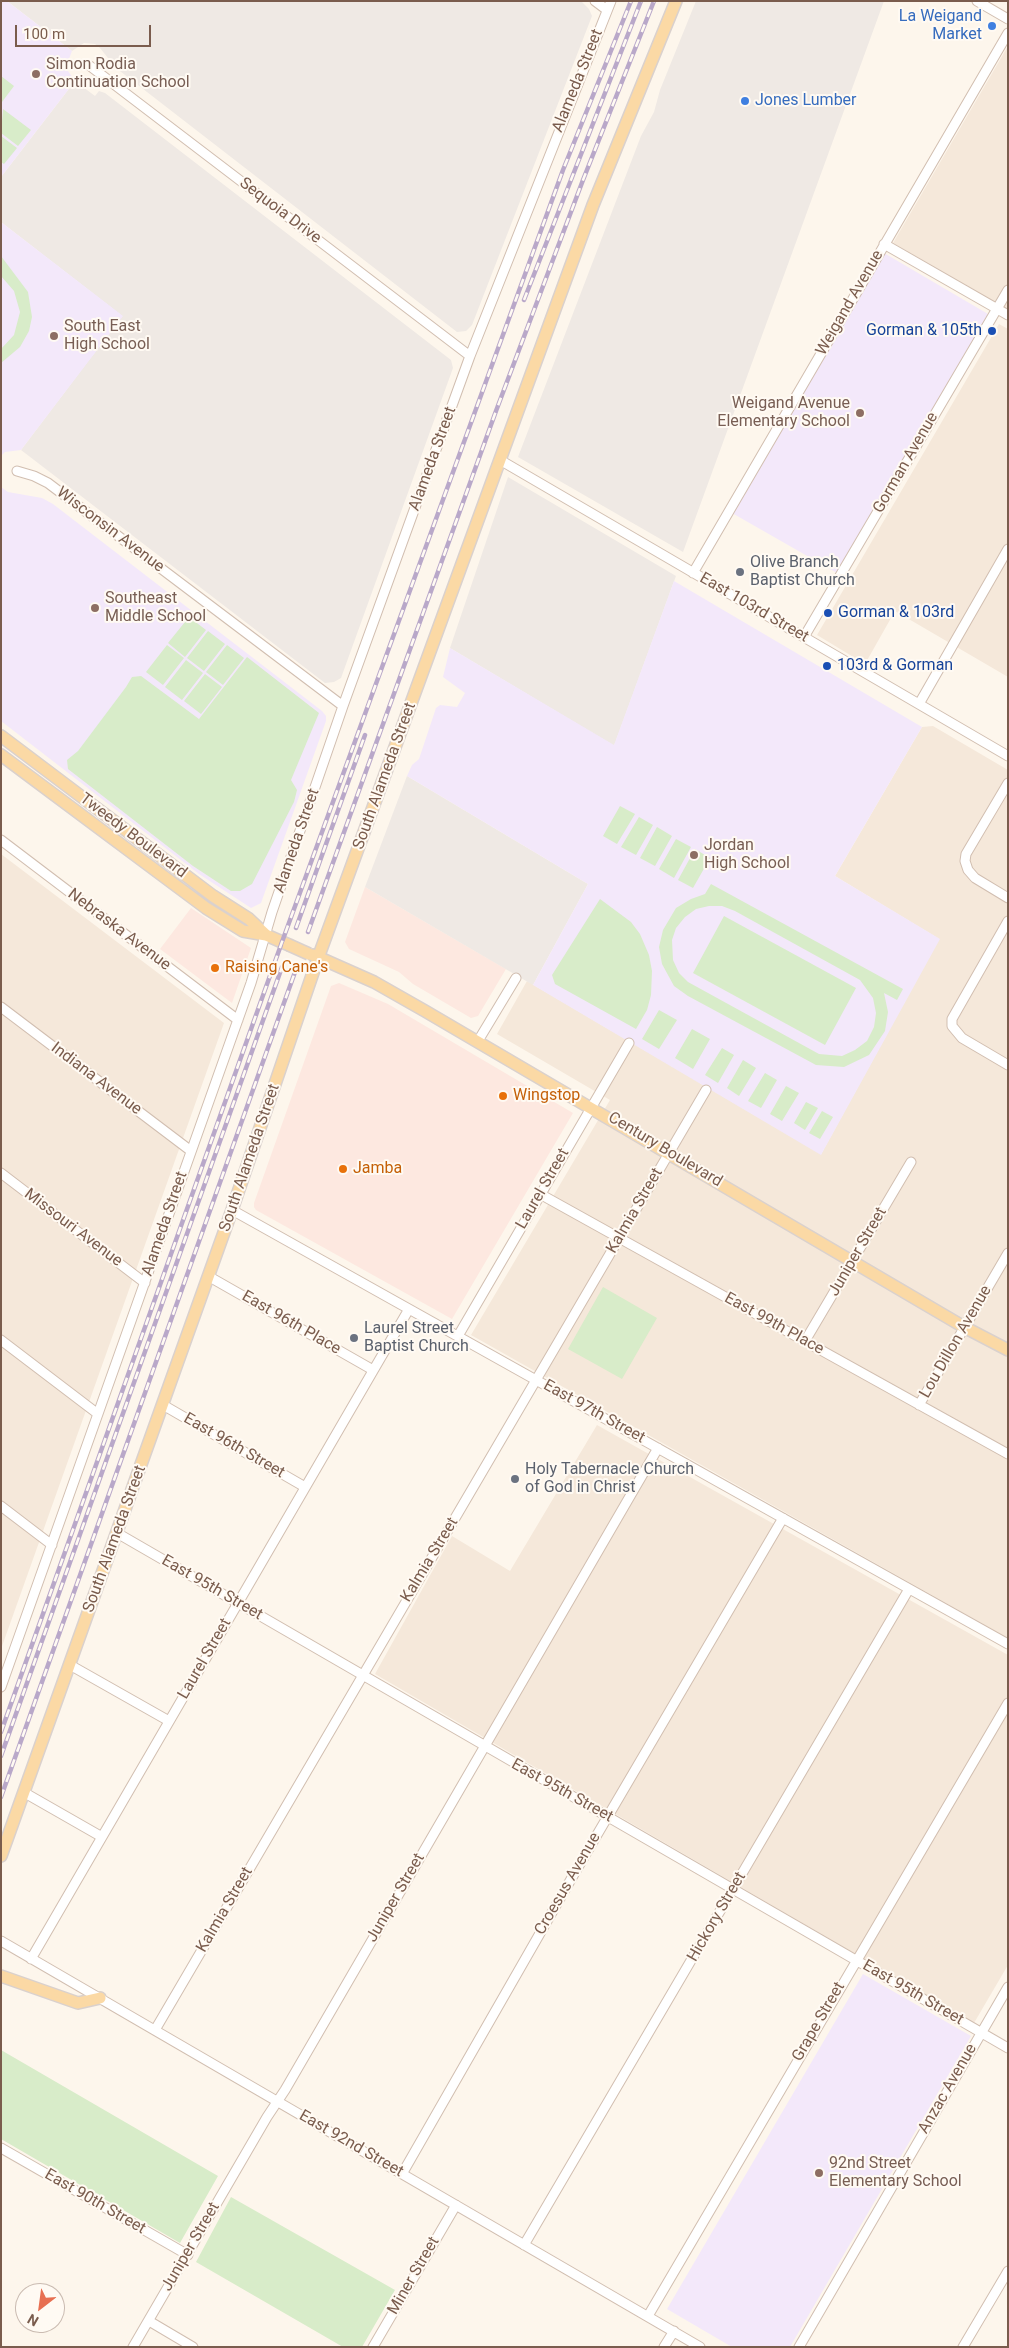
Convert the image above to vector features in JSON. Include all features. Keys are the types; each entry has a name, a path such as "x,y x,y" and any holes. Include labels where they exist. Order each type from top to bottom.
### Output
{"main road":[{"path":"500,460 593,205 676,1"},
{"name":"South Alameda Street","path":"1,1856 26,1792 232,1210 314,956 500,460"},
{"name":"Tweedy Boulevard","path":"1,736 213,896 249,919 266,935"},
{"name":"Tweedy Boulevard","path":"1,754 206,908 242,931 266,935 314,956"},
{"name":"Century Boulevard","path":"314,956 374,982 478,1041 964,1327 1008,1350"},
{"path":"1,1976 78,2003 100,1998"}],"street":[{"path":"595,1 606,10"},
{"name":"Alameda Street","path":"1,1687 3,1675 52,1544 238,1020 342,706 470,356 611,1"},
{"path":"977,1 1008,19"},
{"name":"Weigand Avenue","path":"693,572 1008,33"},
{"name":"Sequoia Drive","path":"90,66 470,356"},
{"path":"884,244 1008,316"},
{"name":"Gorman Avenue","path":"804,637 1008,290"},
{"name":"East 103rd Street","path":"500,460 1008,756"},
{"name":"Wisconsin Avenue","path":"17,471 48,483 342,706"},
{"path":"919,704 1008,549"},
{"path":"1008,782 966,854 966,865 975,878 1008,898"},
{"name":"Nebraska Avenue","path":"1,840 238,1020"},
{"path":"1008,921 954,1013 952,1026 962,1038 1008,1065"},
{"path":"478,1041 516,978"},
{"name":"Indiana Avenue","path":"1,1007 191,1151"},
{"name":"Laurel Street","path":"458,1336 629,1043"},
{"name":"Kalmia Street","path":"155,2030 706,1090"},
{"name":"Juniper Street","path":"806,1341 911,1162"},
{"name":"Missouri Avenue","path":"1,1173 145,1282"},
{"name":"East 99th Place","path":"540,1194 1008,1454"},
{"name":"East 97th Street","path":"232,1210 1008,1644"},
{"name":"Lou Dillon Avenue","path":"919,1405 1008,1253"},
{"name":"East 96th Place","path":"208,1276 373,1370"},
{"name":"Laurel Street","path":"31,1958 409,1308"},
{"path":"1,1340 98,1414"},
{"name":"East 96th Street","path":"163,1405 305,1487"},
{"name":"Juniper Street","path":"133,2347 188,2255 208,2217 278,2102 658,1448"},
{"path":"1,1506 52,1544"},
{"name":"Croesus Avenue","path":"402,2174 608,1816 783,1518"},
{"name":"East 95th Street","path":"117,1533 484,1747 608,1816 1008,2048"},
{"name":"Hickory Street","path":"524,2244 909,1589"},
{"path":"70,1665 169,1721"},
{"name":"Grape Street","path":"648,2316 1008,1703"},
{"path":"26,1792 102,1837"},
{"name":"East 92nd Street","path":"1,1941 700,2347"},
{"name":"Anzac Avenue","path":"799,2347 1008,1987"},
{"name":"East 90th Street","path":"1,2148 188,2255"},
{"name":"Miner Street","path":"373,2347 456,2205"},
{"path":"963,2347 1008,2270"},
{"path":"149,2321 193,2347"},
{"path":"664,2347 674,2331"}],"shaded area":[{"name":"Simon Rodia Continuation School","path":"1,1 7,1 72,51 67,64 68,71 75,81 1,177"},
{"path":"7,1 581,1 589,9 592,16 472,325 466,331 457,332 116,68 95,44 84,43 72,51"},
{"path":"696,1 884,1 683,552 518,457 641,136 654,112 660,90"},
{"path":"1008,46 1008,310 893,243"},
{"path":"75,81 95,96 99,91 105,93 451,360 453,368 341,678 334,682 325,683 21,450 122,316 1,222 1,177"},
{"name":"South East High School","path":"1,222 123,316 21,450 5,452 1,456"},
{"name":"Weigand Avenue Elementary School","path":"884,253 988,314 837,573 732,513"},
{"path":"999,324 1008,329 1008,677 895,611 865,664 817,635"},
{"path":"508,477 676,576 614,746 450,648"},
{"name":"Southeast Middle School","path":"1,487 8,492 42,498 53,504 326,716 326,721 261,903 251,908 199,874 1,721"},
{"name":"Jordan High School","path":"674,581 922,727 835,876 940,939 821,1155 533,985 588,884 407,776 412,765 419,759 436,708 440,705 457,707 465,693 443,677 450,648 614,745"},
{"path":"933,726 1008,770 1008,1638 471,1335 610,1100 497,1034 527,981 821,1154 939,939 835,876 922,727"},
{"path":"407,776 588,884 533,985 365,887"},
{"path":"1,854 224,1023 1,1649"},
{"path":"365,887 506,969 478,1016 471,1018 413,984 399,972 349,949 345,942"},
{"name":"Raising Cane's","path":"191,908 251,948 232,1003 160,949"},
{"path":"339,983 388,1004 573,1113 452,1319 256,1210 254,1207 331,986"},
{"path":"597,1425 1008,1655 1008,1965 974,2023 375,1674 452,1536 510,1571"},
{"name":"92nd Street Elementary School","path":"863,1974 971,2036 790,2347 732,2347 667,2309"}],"green space":[{"path":"1,76 14,86 2,102 1,102"},
{"path":"3,109 31,130 18,146 1,133"},
{"path":"1,136 17,148 4,164 1,162"},
{"path":"1,256 28,292 32,317 29,331 20,347 1,363 1,349 14,335 20,312 14,291 1,276"},
{"path":"189,617 206,630 185,657 168,643"},
{"path":"208,631 225,644 204,671 187,658"},
{"path":"167,645 184,658 163,685 146,672"},
{"path":"227,645 244,658 223,685 206,672"},
{"path":"247,657 319,713 291,780 297,790 294,802 252,884 240,891 231,891 193,866 68,769 67,760 78,751 132,677 141,676 199,719"},
{"path":"186,660 203,673 182,700 165,687"},
{"path":"205,674 222,687 201,714 184,701"},
{"path":"620,806 635,814 617,844 603,836"},
{"path":"639,817 653,825 636,855 621,847"},
{"path":"657,827 672,836 655,866 640,858"},
{"path":"676,839 691,847 674,878 659,869"},
{"path":"695,849 710,858 693,888 678,880"},
{"path":"711,884 903,989 897,1000 884,993 888,1012 885,1031 869,1055 844,1067 816,1065 688,996 674,986 662,964 659,947 663,930 676,908 691,899 705,894","holes":["722,906 735,911 860,980 873,998 876,1013 874,1027 867,1041 855,1050 842,1056 819,1054 688,982 679,973 673,960 672,940 676,928 685,917 696,909"]},
{"path":"600,899 631,922 640,934 649,955 652,971 651,995 647,1010 636,1029 555,984 552,975"},
{"path":"724,916 856,988 825,1045 693,973"},
{"path":"659,1010 677,1020 659,1049 642,1039"},
{"path":"692,1029 710,1039 693,1069 675,1058"},
{"path":"722,1048 734,1055 718,1083 705,1075"},
{"path":"743,1060 756,1068 739,1096 727,1088"},
{"path":"765,1073 777,1080 761,1108 748,1101"},
{"path":"786,1086 799,1093 782,1121 770,1114"},
{"path":"806,1102 818,1108 805,1130 794,1123"},
{"path":"822,1111 833,1117 820,1139 809,1133"},
{"path":"603,1287 657,1318 622,1379 568,1349"},
{"path":"1,2050 218,2176 180,2243 1,2139"},
{"path":"231,2197 395,2290 362,2347 343,2347 196,2262"}],"railway":[{"path":"1,1732 282,942 563,170 631,1"},
{"path":"524,300 641,1"},
{"path":"308,932 496,411 583,180 654,1"},
{"path":"296,928 365,735"},
{"path":"1,1756 282,967"},
{"path":"1,1797 295,972"}],"place":[{"name":"La Weigand Market","path":"992,26"},
{"name":"Simon Rodia Continuation School","path":"36,74"},
{"name":"Jones Lumber","path":"745,101"},
{"name":"Gorman & 105th","path":"992,331"},
{"name":"South East High School","path":"54,336"},
{"name":"Weigand Avenue Elementary School","path":"860,413"},
{"name":"Olive Branch Baptist Church","path":"740,572"},
{"name":"Southeast Middle School","path":"95,608"},
{"name":"Gorman & 103rd","path":"828,613"},
{"name":"103rd & Gorman","path":"827,666"},
{"name":"Jordan High School","path":"694,855"},
{"name":"Raising Cane's","path":"215,968"},
{"name":"Wingstop","path":"503,1096"},
{"name":"Jamba","path":"343,1169"},
{"name":"Laurel Street Baptist Church","path":"354,1338"},
{"name":"Holy Tabernacle Church of God in Christ","path":"515,1479"},
{"name":"92nd Street Elementary School","path":"819,2173"}]}
